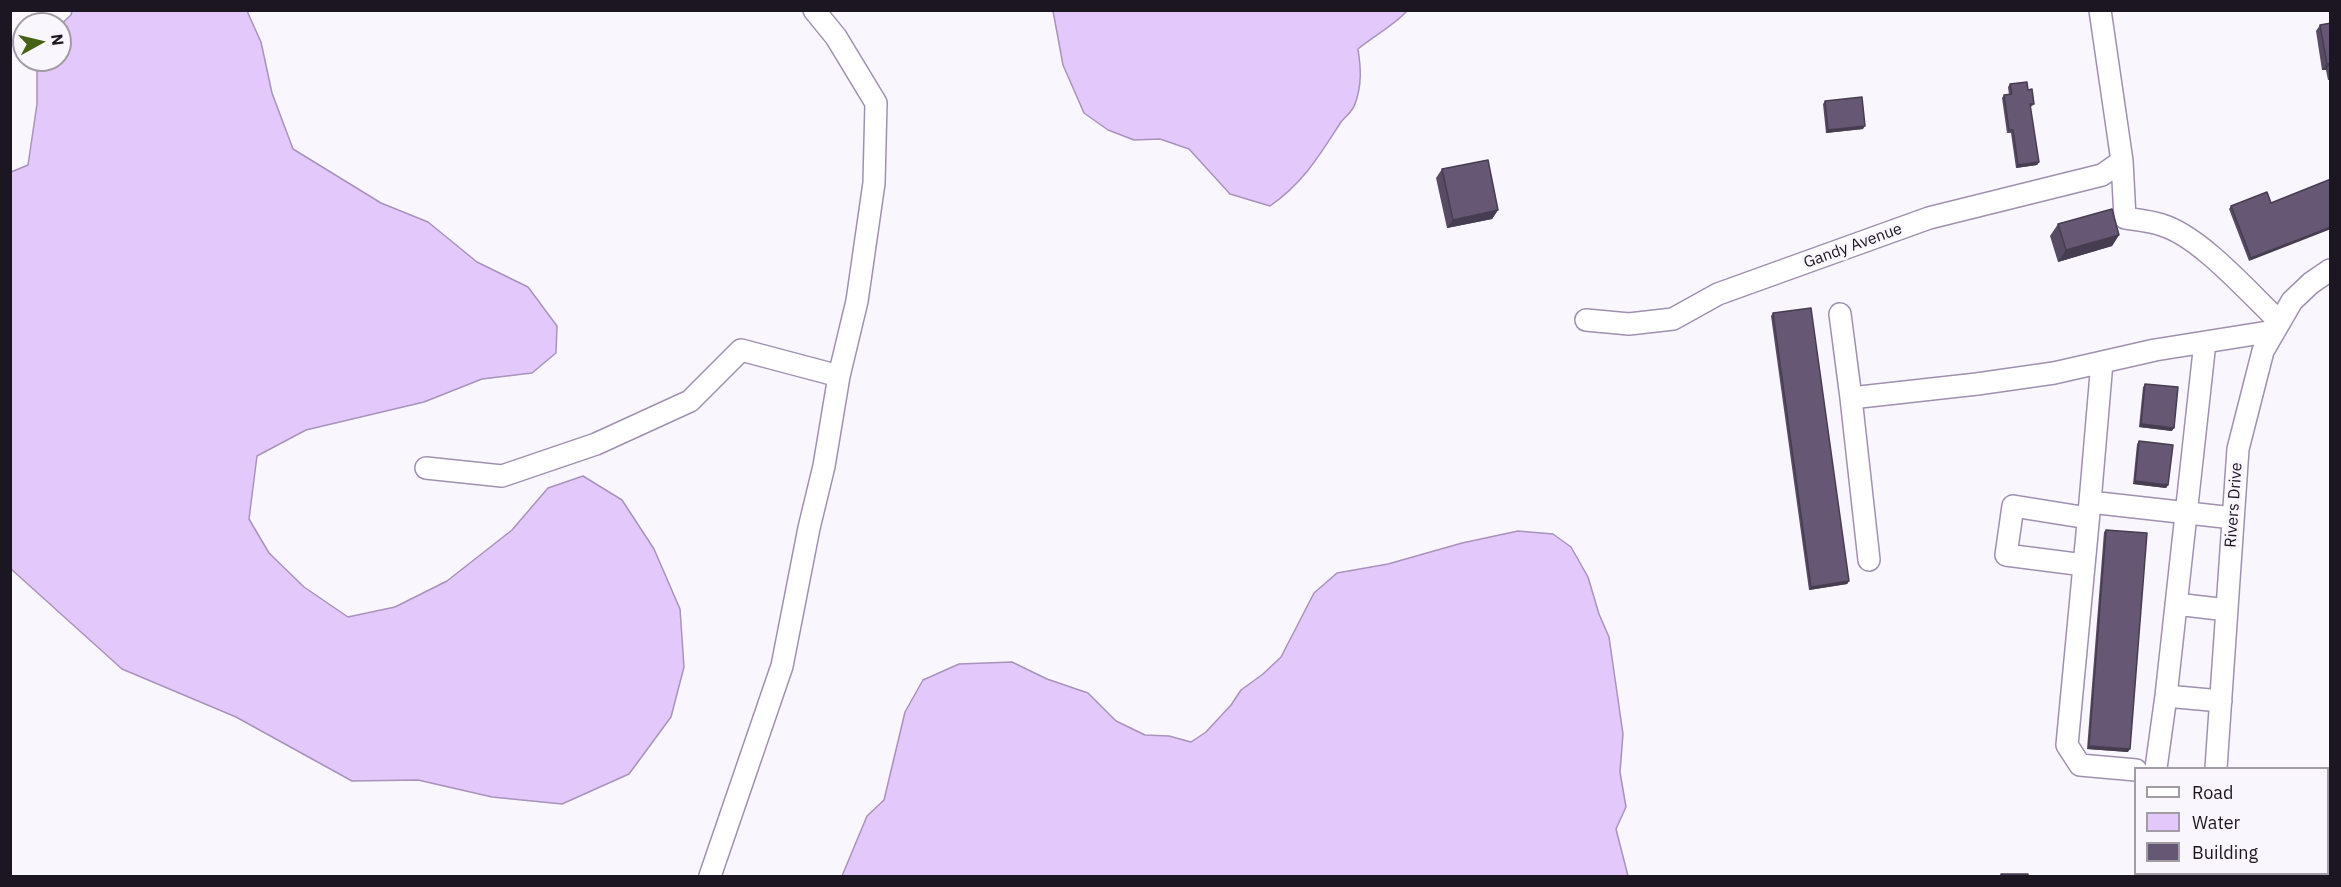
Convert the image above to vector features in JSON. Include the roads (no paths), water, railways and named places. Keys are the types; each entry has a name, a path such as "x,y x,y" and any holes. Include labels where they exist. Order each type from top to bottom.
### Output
{"street":[{"path":"710,876 782,666 809,528 824,466 839,376 857,301 874,183 876,103 836,37 814,10"},
{"path":"2100,10 2122,161 2125,218 2163,225 2180,234 2209,255 2277,327"},
{"name":"Gandy Avenue","path":"1586,320 1629,324 1672,319 1718,294 1929,218 2102,175 2122,161"},
{"name":"Rivers Drive","path":"2216,767 2238,449 2263,351 2292,301 2310,284 2331,270"},
{"path":"1840,314 1869,560"},
{"path":"1851,398 2054,373 2155,350 2277,327"},
{"path":"2156,767 2205,342"},
{"path":"426,468 502,476 596,444 690,401 741,350 839,376"},
{"path":"2102,362 2067,745 2080,765 2134,770"},
{"path":"2084,565 2006,555 2013,506 2185,513 2233,518"},
{"path":"2176,604 2227,610"},
{"path":"2166,696 2221,701"}],"water":[{"path":"1053,10 1407,11 1358,49 1360,83 1354,107 1302,178 1270,206 1230,194 1189,149 1160,139 1134,140 1108,130 1084,113 1063,65"},
{"path":"247,11 261,42 272,93 293,149 381,203 428,222 477,262 528,287 557,326 556,353 532,373 482,379 424,402 306,430 257,456 249,519 269,553 304,587 348,617 395,607 447,581 512,530 548,488 583,476 622,500 654,549 680,609 684,667 671,717 629,774 562,804 492,797 418,780 352,781 236,717 122,669 11,569 11,172 28,165 37,104 37,72 72,72 72,12"},
{"path":"1518,531 1553,534 1571,547 1588,577 1599,614 1609,637 1623,734 1620,772 1626,807 1616,829 1628,876 842,876 867,816 884,800 905,712 923,680 959,664 1012,662 1047,679 1088,693 1116,721 1145,735 1169,736 1191,742 1206,732 1231,705 1241,690 1281,657 1314,593 1337,573 1388,564 1462,543"}]}
